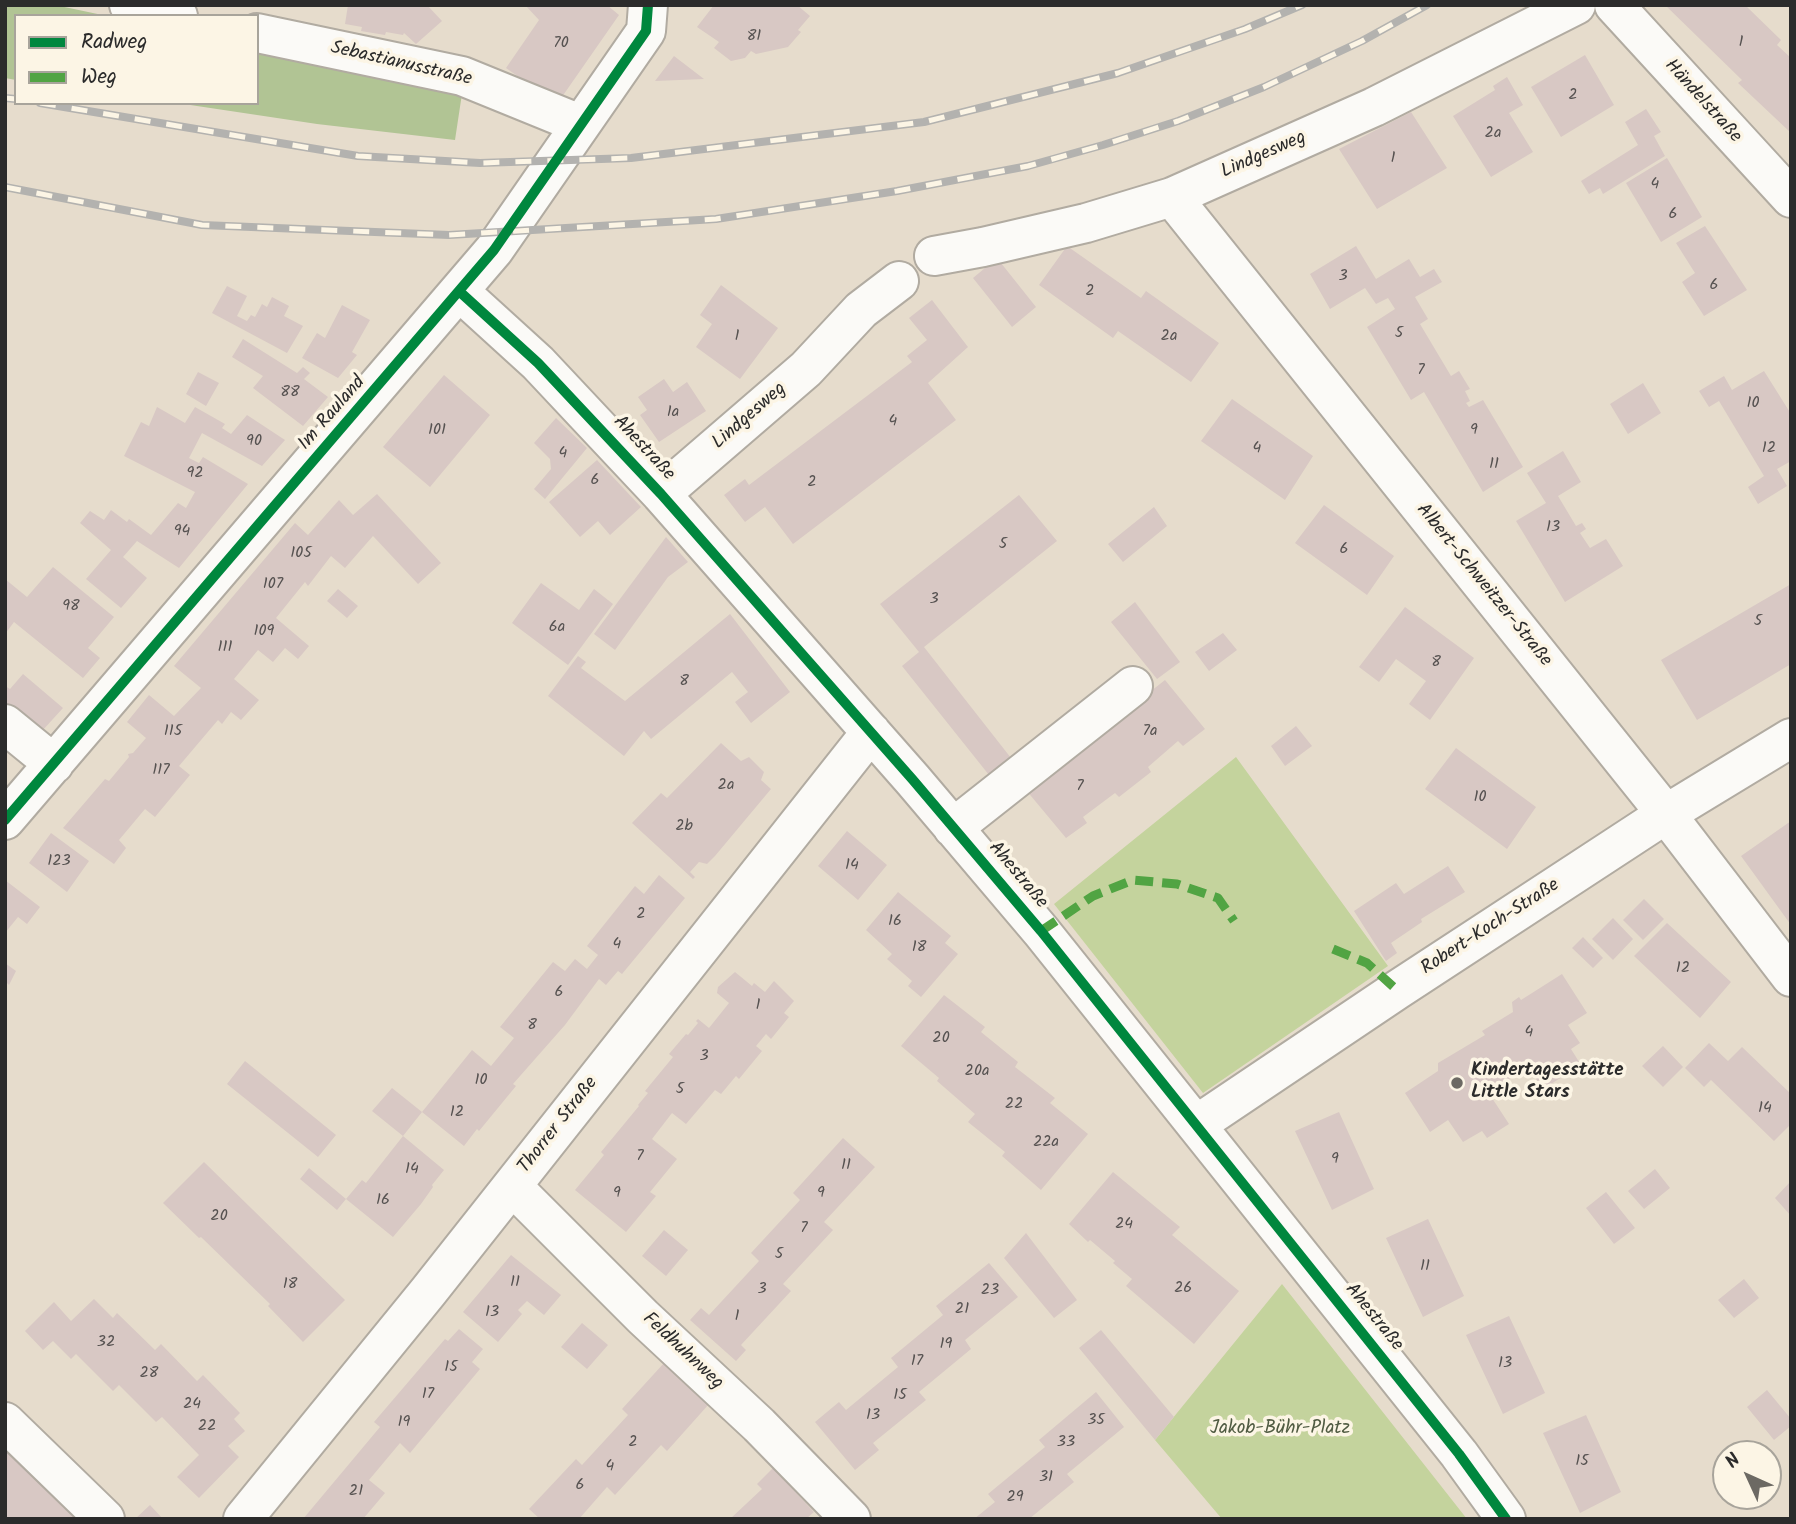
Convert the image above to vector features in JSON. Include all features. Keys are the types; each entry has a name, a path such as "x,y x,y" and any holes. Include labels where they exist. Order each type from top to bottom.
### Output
{"street":[{"path":"129,5 169,14"},
{"name":"Im Rauland","path":"5,820 494,250 646,31 648,5"},
{"name":"Lindgesweg","path":"934,256 1086,223 1172,197 1374,107 1576,5"},
{"name":"Händelstraße","path":"1614,5 1791,198"},
{"name":"Sebastianusstraße","path":"259,33 462,76 580,124"},
{"name":"Albert-Schweitzer-Straße","path":"1172,197 1666,814 1791,977"},
{"name":"Lindgesweg","path":"661,494 806,369 861,310 899,281"},
{"name":"Ahestraße","path":"460,292 538,363 661,494 872,732 1041,931 1459,1454 1506,1519"},
{"path":"953,828 1133,686"},
{"path":"5,724 54,764"},
{"name":"Thorrer Straße","path":"243,1519 428,1292 872,732"},
{"name":"Robert-Koch-Straße","path":"1196,1125 1666,814 1791,738"},
{"name":"Feldhuhnweg","path":"512,1185 643,1317 759,1424 851,1519"},
{"path":"5,1422 105,1519"}],"green space":[{"path":"5,5 55,5 98,14 14,14 14,80 5,78"},
{"path":"259,46 463,87 455,140 317,124 190,105 259,105"},
{"path":"1236,757 1388,966 1203,1093 1054,904"},
{"name":"Jakob-Bühr-Platz","path":"1282,1284 1467,1519 1222,1519 1155,1440"}],"building":[{"path":"348,5 427,5 442,21 416,44 404,33 386,32 385,35 361,31 362,27 345,24"},
{"path":"525,5 607,5 619,15 557,104 506,68 539,20"},
{"path":"714,5 797,5 810,16 788,47 756,54 751,51 745,58 731,61 714,48 719,42 697,27"},
{"path":"1665,5 1745,5 1781,40 1777,45 1791,58 1791,133 1738,83 1742,80"},
{"path":"1585,55 1614,105 1561,137 1531,87"},
{"path":"674,56 704,79 655,81"},
{"path":"1507,77 1523,105 1509,113 1533,152 1491,177 1453,116 1495,90 1493,86"},
{"path":"1646,109 1661,132 1654,136 1665,156 1603,194 1600,188 1589,194 1581,181 1638,145 1625,122"},
{"path":"1411,112 1447,168 1377,209 1339,149"},
{"path":"1667,158 1702,217 1661,242 1626,183"},
{"path":"1705,226 1747,290 1704,316 1682,282 1695,273 1676,243"},
{"path":"1067,246 1141,298 1146,291 1219,343 1191,382 1118,331 1113,338 1039,285"},
{"path":"1356,246 1376,279 1409,259 1420,277 1434,269 1442,282 1415,297 1428,319 1420,324 1451,376 1459,371 1470,389 1465,391 1470,401 1466,403 1469,407 1483,400 1523,467 1483,492 1424,392 1411,400 1367,327 1395,309 1388,298 1376,304 1365,288 1330,309 1310,274"},
{"path":"997,258 1036,307 1012,327 973,278"},
{"path":"721,285 778,328 740,379 696,347 712,324 700,315"},
{"path":"227,286 247,296 237,316 247,321 251,315 255,317 262,304 267,307 272,297 289,306 284,316 303,326 287,353 212,313"},
{"path":"932,300 968,347 928,383 956,420 793,544 765,507 745,522 724,495 745,479 749,485 912,362 907,356 927,340 909,318"},
{"path":"342,305 370,320 352,352 357,355 338,378 302,358 317,333 325,338"},
{"path":"243,339 297,373 303,367 310,373 304,379 328,397 303,426 253,388 263,376 232,357"},
{"path":"1764,371 1791,414 1791,461 1777,469 1787,486 1758,504 1748,487 1764,476 1719,401 1709,407 1699,391 1724,376 1732,390"},
{"path":"198,372 219,383 206,406 186,394"},
{"path":"444,375 490,415 430,487 383,447"},
{"path":"664,379 673,392 687,382 706,411 659,442 640,415 647,410 638,397"},
{"path":"1643,383 1661,413 1628,434 1610,404"},
{"path":"1232,399 1313,456 1285,500 1201,441"},
{"path":"157,407 185,423 195,407 225,424 222,428 231,434 247,415 285,440 262,466 202,433 189,458 199,463 203,457 248,484 179,568 137,541 123,557 147,578 121,608 86,579 111,550 80,523 90,511 104,520 111,510 151,535 178,503 186,508 195,492 124,456 141,422 149,426"},
{"path":"556,418 587,448 545,499 534,489 551,469 550,459 534,443"},
{"path":"1563,451 1581,482 1558,496 1576,526 1582,523 1586,529 1580,533 1590,548 1606,539 1623,566 1565,602 1516,521 1546,503 1527,473"},
{"path":"597,460 641,507 610,535 598,521 580,537 549,502"},
{"path":"377,494 441,563 418,584 373,536 345,568 331,556 308,586 305,582 276,618 309,646 298,659 285,648 273,662 258,650 234,679 259,700 241,720 231,712 222,724 218,720 179,766 190,775 155,817 145,809 119,840 126,848 114,864 63,828 105,779 109,781 129,757 128,754 133,753 146,738 127,722 149,695 174,716 201,688 174,666 295,523 308,535 339,500 353,515"},
{"path":"1019,495 1057,541 924,647 1011,758 989,775 902,666 919,652 880,604"},
{"path":"1324,505 1394,556 1367,595 1295,543"},
{"path":"1154,507 1167,526 1123,562 1108,544"},
{"path":"666,537 688,562 668,577 615,650 594,634"},
{"path":"53,567 114,617 88,648 100,658 83,678 14,622 5,634 5,579 27,597"},
{"path":"541,583 579,610 594,589 613,604 568,665 512,623"},
{"path":"1791,584 1791,664 1697,720 1661,660"},
{"path":"338,589 358,606 347,618 327,601"},
{"path":"1135,602 1180,662 1157,679 1111,622"},
{"path":"1405,607 1474,658 1430,720 1409,704 1426,681 1396,659 1379,682 1359,667"},
{"path":"730,614 790,692 751,723 735,702 748,692 732,672 651,739 644,731 624,756 548,696 578,656 586,662 581,668 625,701"},
{"path":"1223,633 1237,650 1209,671 1195,652"},
{"path":"23,674 63,708 42,731 5,707 5,686 10,689"},
{"path":"1165,680 1205,729 1183,746 1178,741 1148,767 1151,772 1119,797 1115,793 1083,817 1087,823 1066,838 1026,790"},
{"path":"1296,726 1312,746 1285,766 1271,746"},
{"path":"721,743 741,761 749,757 764,772 761,780 771,789 715,856 707,864 699,862 690,872 695,877 693,879 632,823 661,793 667,798"},
{"path":"1456,748 1536,807 1507,849 1425,789"},
{"path":"1791,821 1791,925 1741,856"},
{"path":"847,831 887,865 858,900 818,866"},
{"path":"51,833 89,861 67,892 29,863"},
{"path":"1448,866 1465,892 1421,919 1422,922 1391,943 1397,953 1386,961 1354,911 1396,883 1404,894"},
{"path":"659,875 685,898 622,974 618,971 606,985 599,979 565,1025 513,1084 516,1086 464,1146 422,1112 472,1050 491,1066 514,1038 500,1027 553,962 565,971 575,959 587,969 598,955 587,946 635,886 644,894"},
{"path":"5,880 40,907 27,924 18,917 5,933"},
{"path":"898,892 951,936 945,943 958,954 921,997 908,986 912,981 887,959 892,954 866,930"},
{"path":"1644,899 1664,919 1643,940 1623,920"},
{"path":"1613,918 1633,939 1613,960 1592,939"},
{"path":"1667,923 1731,982 1700,1018 1634,956"},
{"path":"1583,937 1603,958 1593,968 1572,948"},
{"path":"5,963 16,971 9,985 7,983 5,986"},
{"path":"735,972 752,986 754,983 765,992 774,981 794,1001 784,1013 789,1017 771,1039 766,1034 756,1046 762,1051 739,1079 736,1076 721,1094 715,1090 686,1124 672,1113 652,1139 677,1159 650,1192 656,1196 626,1232 575,1190 604,1155 601,1152 639,1106 648,1093 645,1091 673,1057 669,1054 698,1023 696,1021 698,1019 709,1028 729,1003 717,993 718,987"},
{"path":"1562,974 1587,1013 1568,1025 1580,1043 1571,1049 1581,1065 1543,1089 1528,1067 1496,1087 1500,1093 1492,1098 1509,1124 1487,1138 1482,1131 1463,1142 1448,1120 1430,1132 1405,1093 1438,1071 1438,1063 1485,1035 1482,1031 1513,1012 1512,1002 1519,997 1521,1000"},
{"path":"944,995 985,1027 981,1032 1018,1062 1015,1067 1055,1098 1050,1103 1088,1134 1041,1190 1002,1156 1005,1152 968,1122 975,1114 937,1081 939,1078 901,1046"},
{"path":"1709,1043 1728,1061 1742,1047 1791,1094 1791,1124 1774,1141 1711,1080 1704,1087 1685,1068"},
{"path":"1663,1046 1683,1067 1663,1087 1642,1066"},
{"path":"245,1061 336,1135 318,1157 227,1084"},
{"path":"392,1088 422,1112 403,1136 372,1111"},
{"path":"1339,1112 1374,1189 1332,1210 1295,1131"},
{"path":"403,1136 444,1170 421,1204 393,1237 346,1199 362,1180 366,1183"},
{"path":"843,1138 875,1167 824,1222 833,1230 783,1284 791,1291 741,1345 746,1350 736,1361 690,1320 701,1308 709,1315 759,1261 751,1253 800,1200 793,1193"},
{"path":"204,1162 345,1300 303,1342 268,1306 270,1304 163,1203"},
{"path":"309,1168 346,1199 337,1210 300,1179"},
{"path":"1655,1169 1670,1188 1644,1209 1628,1191"},
{"path":"1113,1172 1180,1227 1172,1235 1239,1291 1194,1344 1126,1286 1132,1279 1113,1263 1115,1261 1090,1240 1088,1242 1069,1224"},
{"path":"1791,1181 1791,1216 1775,1198"},
{"path":"1606,1192 1635,1228 1614,1244 1586,1208"},
{"path":"1428,1219 1464,1296 1423,1317 1386,1238"},
{"path":"664,1230 688,1250 666,1276 642,1256"},
{"path":"1026,1233 1077,1300 1054,1318 1004,1258"},
{"path":"511,1255 561,1295 544,1315 527,1301 518,1310 522,1314 498,1342 463,1312"},
{"path":"989,1263 1018,1297 965,1340 971,1349 919,1392 926,1400 873,1443 879,1450 855,1470 815,1422 839,1402 846,1410 898,1367 891,1358 943,1315 936,1306"},
{"path":"1744,1279 1759,1298 1734,1318 1718,1300"},
{"path":"94,1299 113,1318 117,1313 155,1350 161,1344 197,1381 203,1375 240,1413 234,1419 245,1431 228,1446 239,1457 199,1498 177,1477 199,1455 162,1417 156,1422 119,1385 113,1391 76,1354 71,1359 53,1341 43,1350 25,1331 54,1302 71,1321"},
{"path":"1509,1316 1545,1393 1503,1414 1466,1335"},
{"path":"582,1323 608,1345 587,1369 561,1347"},
{"path":"459,1329 483,1349 472,1362 480,1369 410,1453 400,1443 369,1480 385,1493 363,1519 303,1519 380,1427 374,1422 445,1339 448,1341"},
{"path":"1101,1330 1174,1417 1155,1440 1079,1348"},
{"path":"664,1363 709,1404 667,1451 661,1445 615,1495 607,1487 579,1519 540,1519 529,1509 576,1459 582,1465 628,1415 622,1409"},
{"path":"1767,1390 1791,1419 1791,1426 1774,1440 1747,1407"},
{"path":"1096,1392 1124,1427 1067,1474 1074,1482 1029,1519 974,1519 995,1502 988,1494 1045,1447 1039,1440"},
{"path":"1586,1415 1621,1492 1580,1513 1543,1433"},
{"path":"5,1448 43,1481 41,1483 63,1506 66,1503 81,1519 5,1519"},
{"path":"773,1468 814,1512 806,1519 730,1519 762,1489 757,1484"},
{"path":"150,1505 163,1519 135,1519"}],"railway":[{"path":"52,105 358,156 480,163 631,158 924,122 1118,73 1245,29 1302,5"},
{"path":"5,187 202,225 449,235 716,219 897,191 1028,166 1103,145 1178,121 1264,87 1362,41 1427,5"},
{"path":"5,98 14,99"}],"marked path":[{"path":"1041,931 1093,896 1133,880 1177,884 1218,898 1234,921"},
{"path":"1333,949 1367,963 1397,990"}],"cycle path":[{"path":"5,820 494,250 646,31 648,5"},
{"path":"460,292 538,363 661,494 913,780 1041,931 1459,1454 1506,1519"}],"place":[{"name":"Kindertagesstätte Little Stars","path":"1457,1083"}]}
